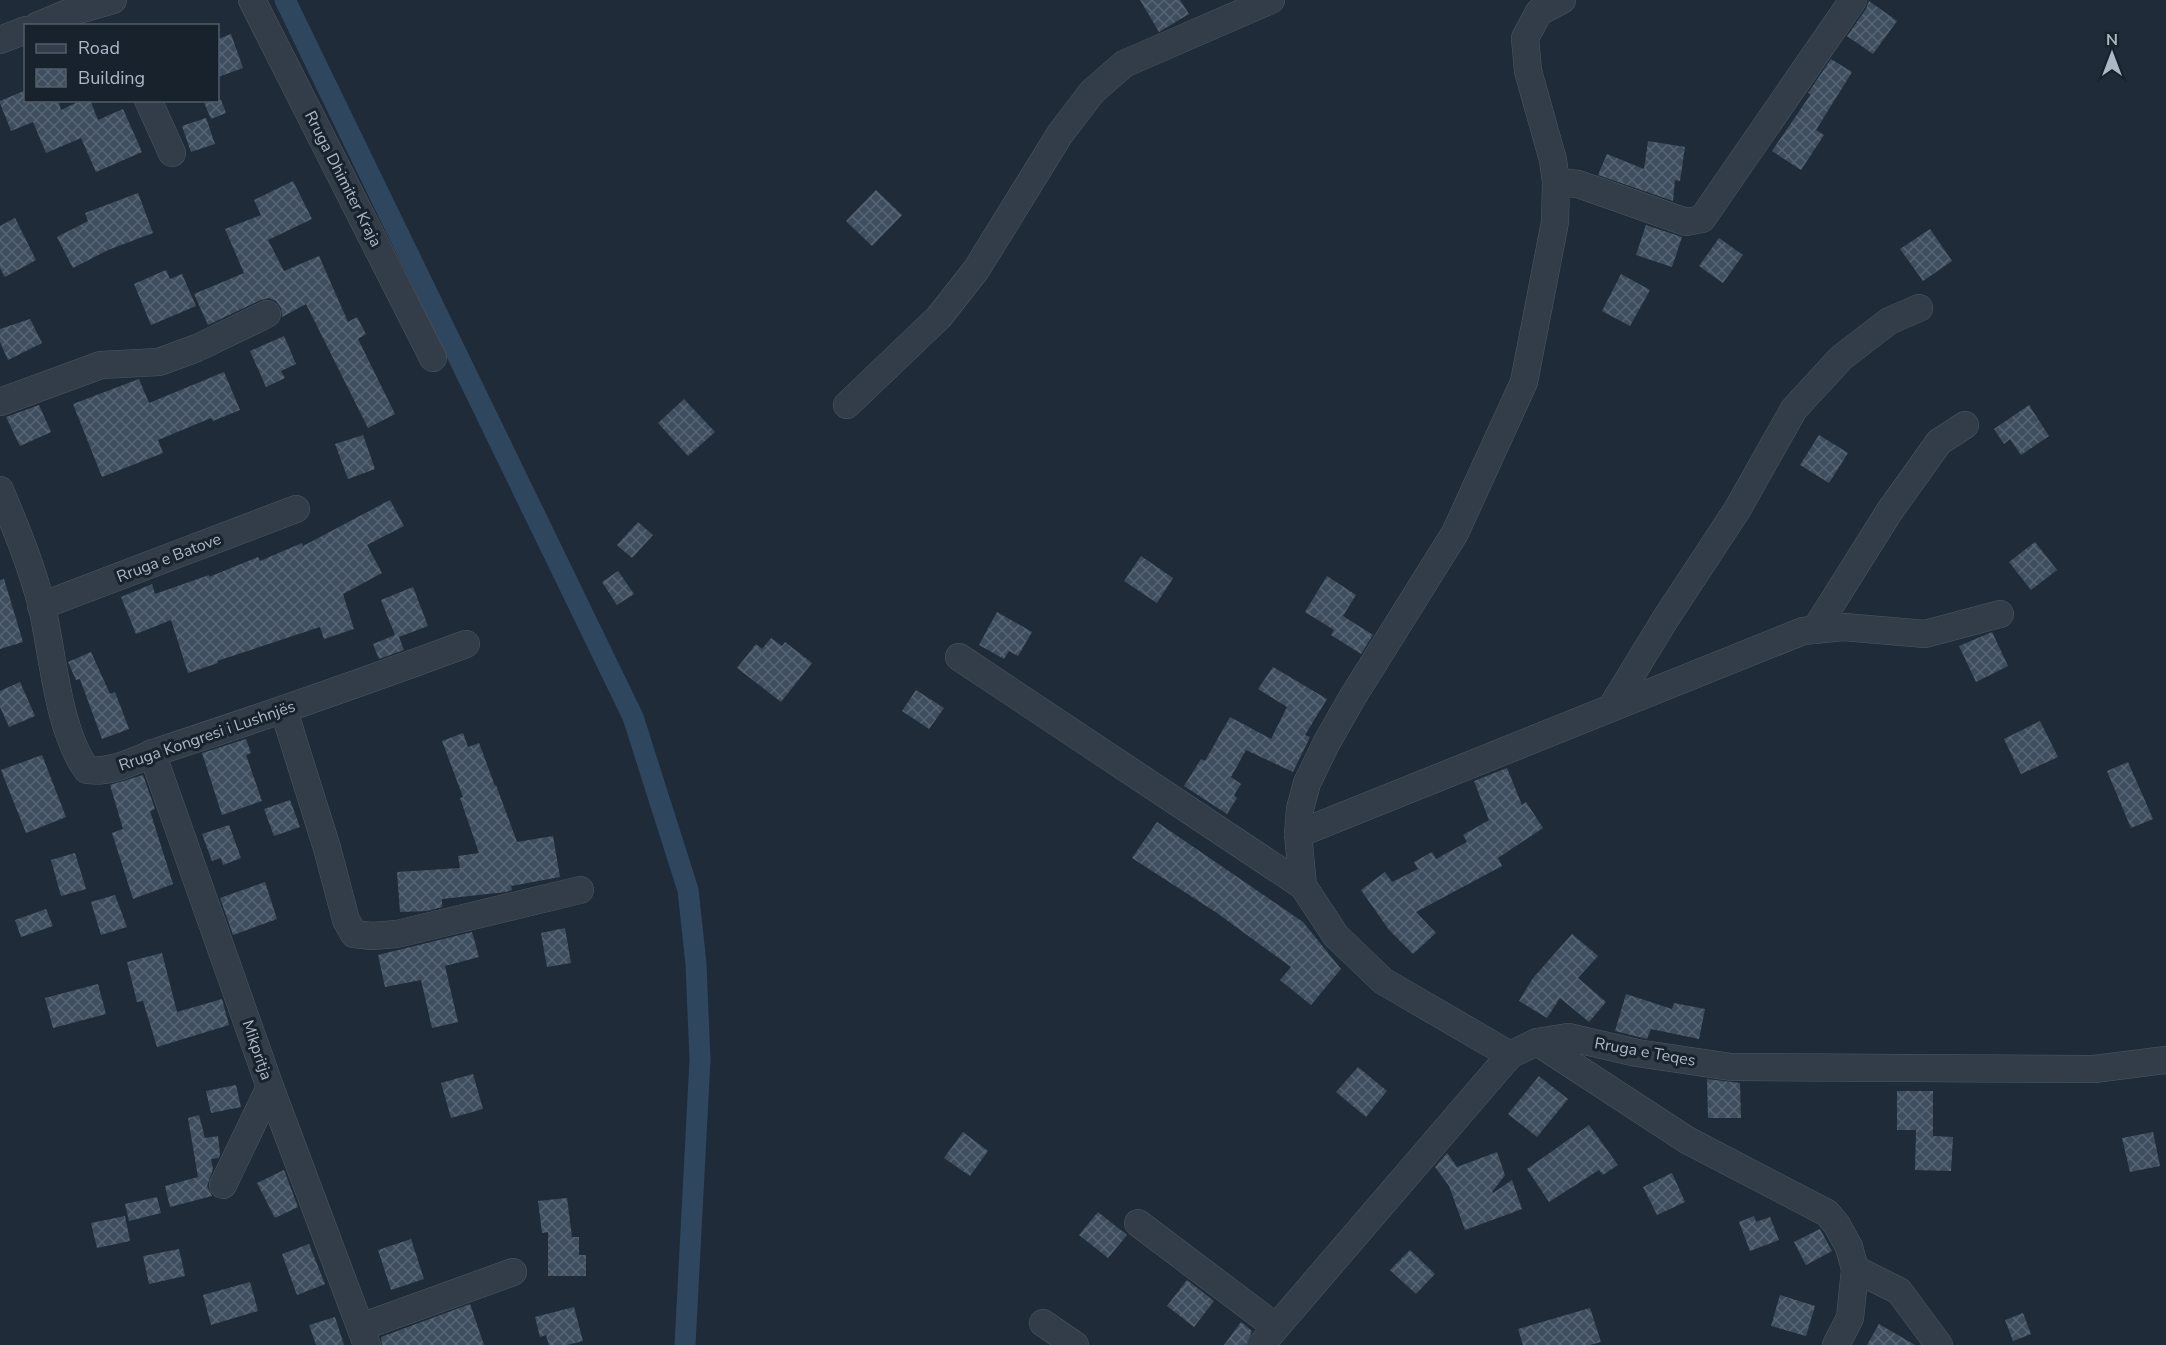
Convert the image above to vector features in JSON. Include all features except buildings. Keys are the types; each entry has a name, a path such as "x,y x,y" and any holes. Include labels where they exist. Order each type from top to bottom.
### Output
{"street":[{"path":"40,24 65,7 113,0"},
{"name":"Rruga Dhimiter Kraja","path":"252,0 433,358"},
{"path":"847,405 939,317 952,301 976,270 1060,134 1092,92 1124,64 1271,0"},
{"path":"1556,182 1578,184 1686,222 1702,219 1853,0"},
{"path":"1303,886 1298,834 1300,809 1307,783 1352,698 1455,533 1524,382 1555,222 1556,182 1553,160 1528,71 1525,38 1543,4"},
{"path":"65,7 105,20 108,24"},
{"path":"0,40 24,31"},
{"path":"149,102 172,153"},
{"path":"1611,708 1666,618 1737,510 1794,409 1841,358 1889,321 1919,308"},
{"path":"0,402 101,365 159,362 197,348 267,314"},
{"path":"1815,630 1889,512 1940,442 1965,425"},
{"name":"Rruga Kongresi i Lushnjës","path":"0,490 8,531 41,606 65,720 81,761 87,770 99,772 109,770 152,753 284,711 466,644"},
{"name":"Rruga e Batove","path":"41,606 296,509"},
{"path":"1298,834 1803,631 1844,627 1924,634 2000,614"},
{"path":"959,657 1303,886 1336,936 1383,981 1510,1055"},
{"path":"284,711 327,848 346,920 354,934 372,936 397,934 580,890"},
{"name":"Mikpritja","path":"152,753 270,1086 364,1336"},
{"name":"Rruga e Teqes","path":"1268,1336 1510,1055 1537,1042 1568,1037 1637,1053 1731,1067 2094,1069 2166,1060"},
{"path":"1537,1042 1687,1140 1827,1213 1837,1225 1849,1247 1855,1269 1850,1318 1836,1345"},
{"path":"223,1185 270,1086"},
{"path":"1138,1223 1268,1336"},
{"path":"1855,1269 1899,1291 1939,1345"},
{"path":"364,1336 513,1272"},
{"path":"1043,1323 1075,1345"}],"waterway":[{"path":"285,0 633,717 688,890 696,964 700,1060 685,1345"}]}
